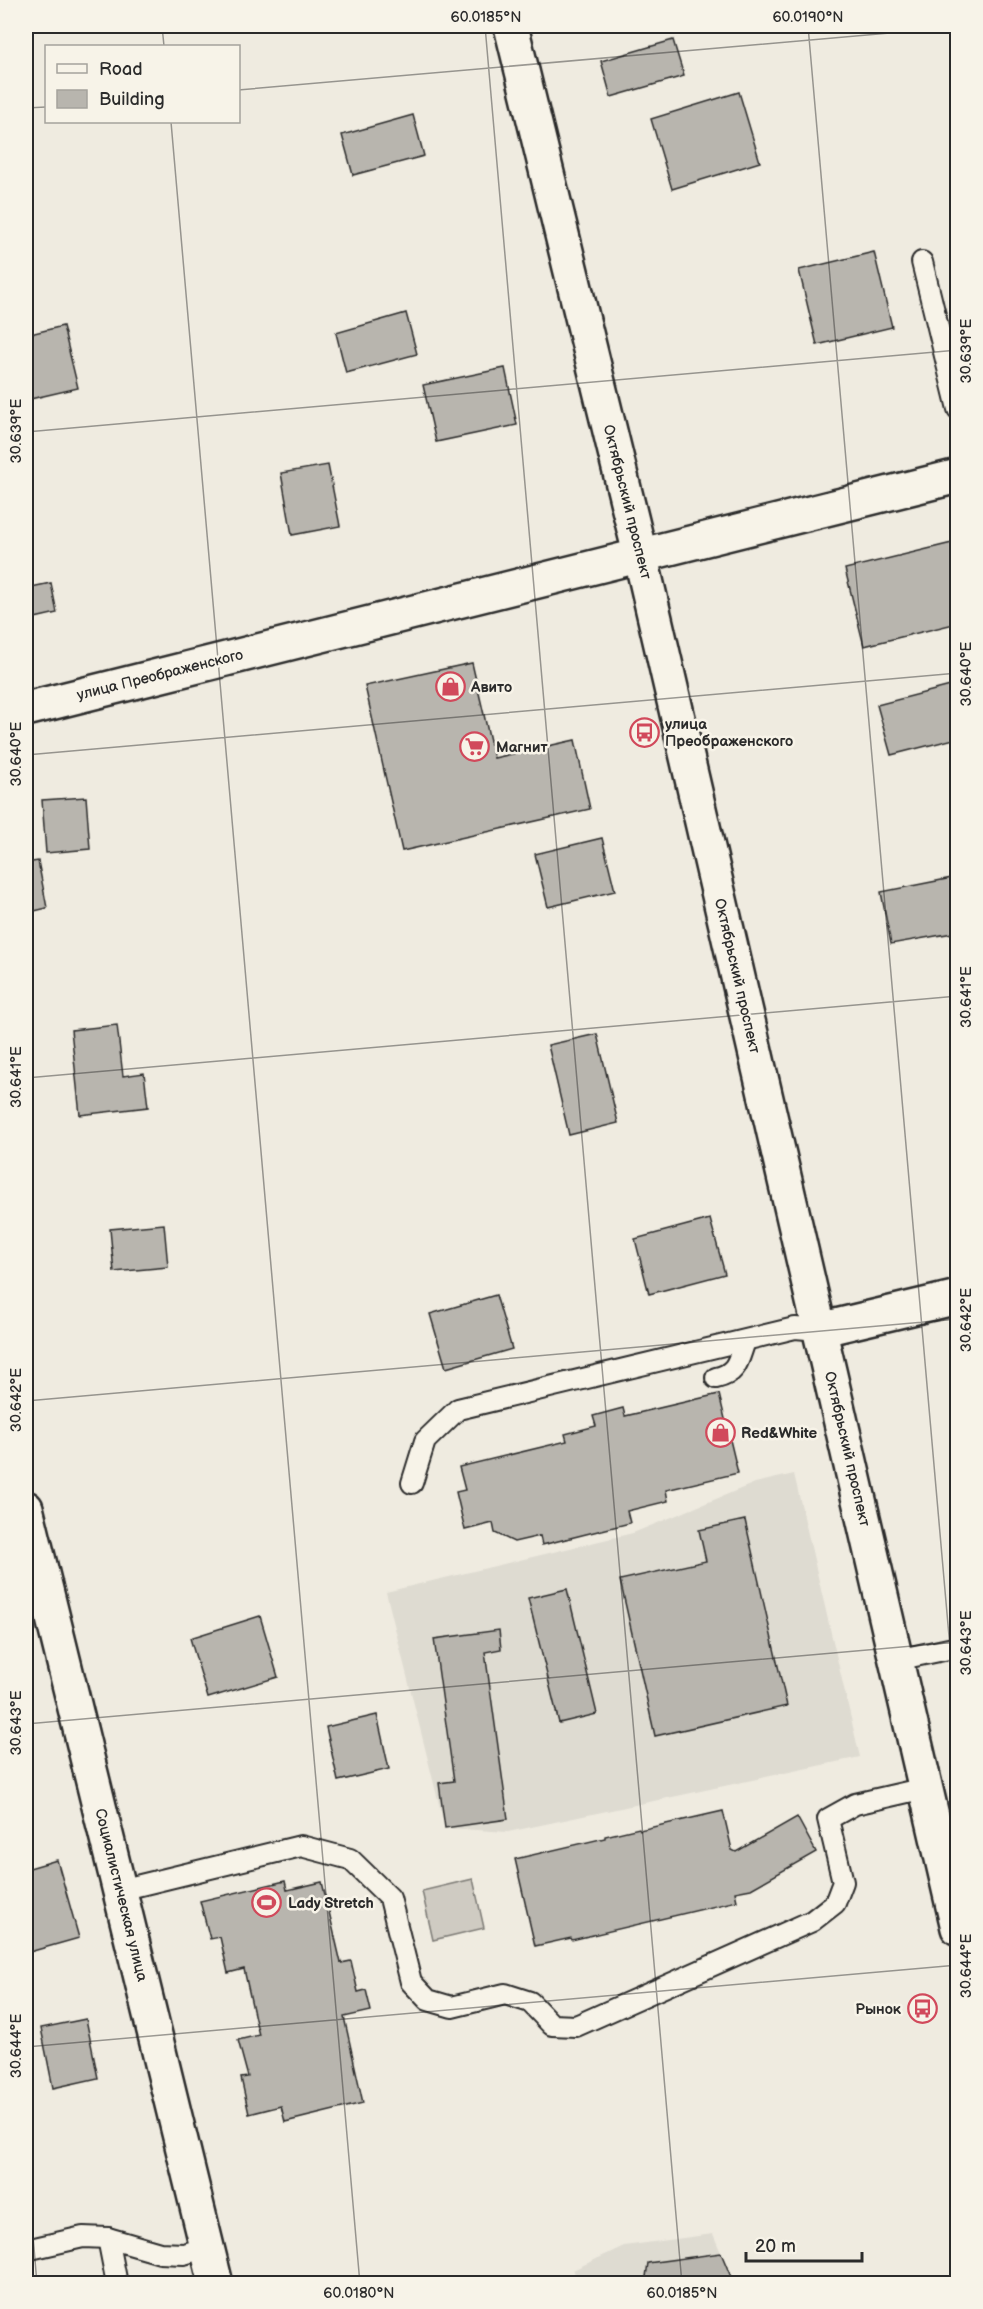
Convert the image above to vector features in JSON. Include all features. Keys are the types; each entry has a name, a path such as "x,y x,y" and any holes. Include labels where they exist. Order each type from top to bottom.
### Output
{"street":[{"name":"Октябрьский проспект","path":"511,26 640,554 957,1928"},
{"name":"улица Преображенского","path":"26,709 957,476"},
{"path":"819,1330 957,1297"},
{"name":"Социалистическая улица","path":"26,1508 216,2283"}],"lane":[{"path":"922,262 957,409"},
{"path":"412,1483 425,1441 458,1409 795,1328 819,1330"},
{"path":"716,1378 727,1376 736,1366 744,1341"},
{"path":"896,1660 957,1647"},
{"path":"120,1890 302,1846 350,1859 390,1898 411,1982 428,2000 452,2007 505,1994 530,2002 552,2025 576,2026 812,1921 835,1903 843,1881 828,1819 855,1804 925,1788"},
{"path":"26,2250 83,2236 108,2238 160,2253 184,2254 208,2247"},
{"path":"108,2238 117,2283"}],"shaded area":[{"path":"794,1474 860,1757 508,1832 445,1828 386,1592 633,1533 755,1483"},
{"path":"473,1879 484,1928 433,1940 422,1891"},
{"path":"713,2234 734,2283 580,2283 573,2270 624,2246"}],"building":[{"path":"673,40 684,76 611,97 601,61"},
{"path":"739,92 760,162 672,189 651,119"},
{"path":"413,115 424,156 353,175 342,135"},
{"path":"874,252 892,327 817,345 799,270"},
{"path":"406,313 417,354 346,373 336,333"},
{"path":"63,326 78,388 26,400 26,335"},
{"path":"505,368 517,425 436,442 423,385"},
{"path":"328,465 340,526 292,535 281,473"},
{"path":"956,542 958,623 864,646 845,569"},
{"path":"51,583 57,613 26,620 26,588"},
{"path":"472,663 494,758 575,740 590,809 402,851 365,686"},
{"path":"958,684 958,738 891,755 877,705"},
{"path":"86,797 90,849 46,853 42,800"},
{"path":"602,838 615,891 548,907 535,854"},
{"path":"38,861 47,908 26,913 26,863"},
{"path":"952,878 958,909 958,932 891,944 881,892"},
{"path":"117,1025 123,1076 144,1073 148,1107 80,1115 71,1030"},
{"path":"597,1034 618,1123 569,1135 548,1045"},
{"path":"710,1219 725,1274 649,1294 635,1239"},
{"path":"164,1224 168,1267 114,1272 110,1229"},
{"path":"496,1295 512,1349 446,1368 430,1314"},
{"path":"719,1394 738,1473 666,1490 668,1501 627,1511 630,1523 542,1545 540,1536 514,1542 495,1533 493,1523 465,1530 456,1492 465,1490 459,1467 567,1441 565,1434 596,1426 593,1416 623,1408 625,1416"},
{"path":"745,1520 787,1706 655,1736 620,1580 706,1561 699,1530"},
{"path":"567,1589 597,1714 559,1723 528,1598"},
{"path":"260,1616 278,1677 208,1698 190,1638"},
{"path":"499,1630 501,1649 485,1652 508,1819 445,1828 439,1783 454,1781 434,1639"},
{"path":"377,1715 389,1769 338,1781 326,1727"},
{"path":"723,1811 732,1850 736,1852 797,1817 816,1852 751,1889 735,1892 737,1901 572,1940 571,1938 535,1946 515,1859 639,1828 640,1830"},
{"path":"57,1860 79,1938 26,1953 26,1869"},
{"path":"285,1881 287,1890 322,1882 341,1963 351,1961 358,1992 366,1990 371,2011 344,2017 363,2103 285,2122 281,2106 249,2114 241,2078 248,2077 238,2040 259,2035 244,1969 228,1973 220,1937 210,1939 200,1901"},
{"path":"86,2019 98,2078 53,2088 41,2028"},
{"path":"721,2253 734,2284 645,2284 648,2263"}],"place":[{"name":"Авито","path":"450,687"},
{"name":"улица Преображенского","path":"644,733"},
{"name":"Магнит","path":"475,747"},
{"name":"Red&White","path":"720,1433"},
{"name":"Lady Stretch","path":"267,1903"},
{"name":"Рынок","path":"922,2009"}]}
